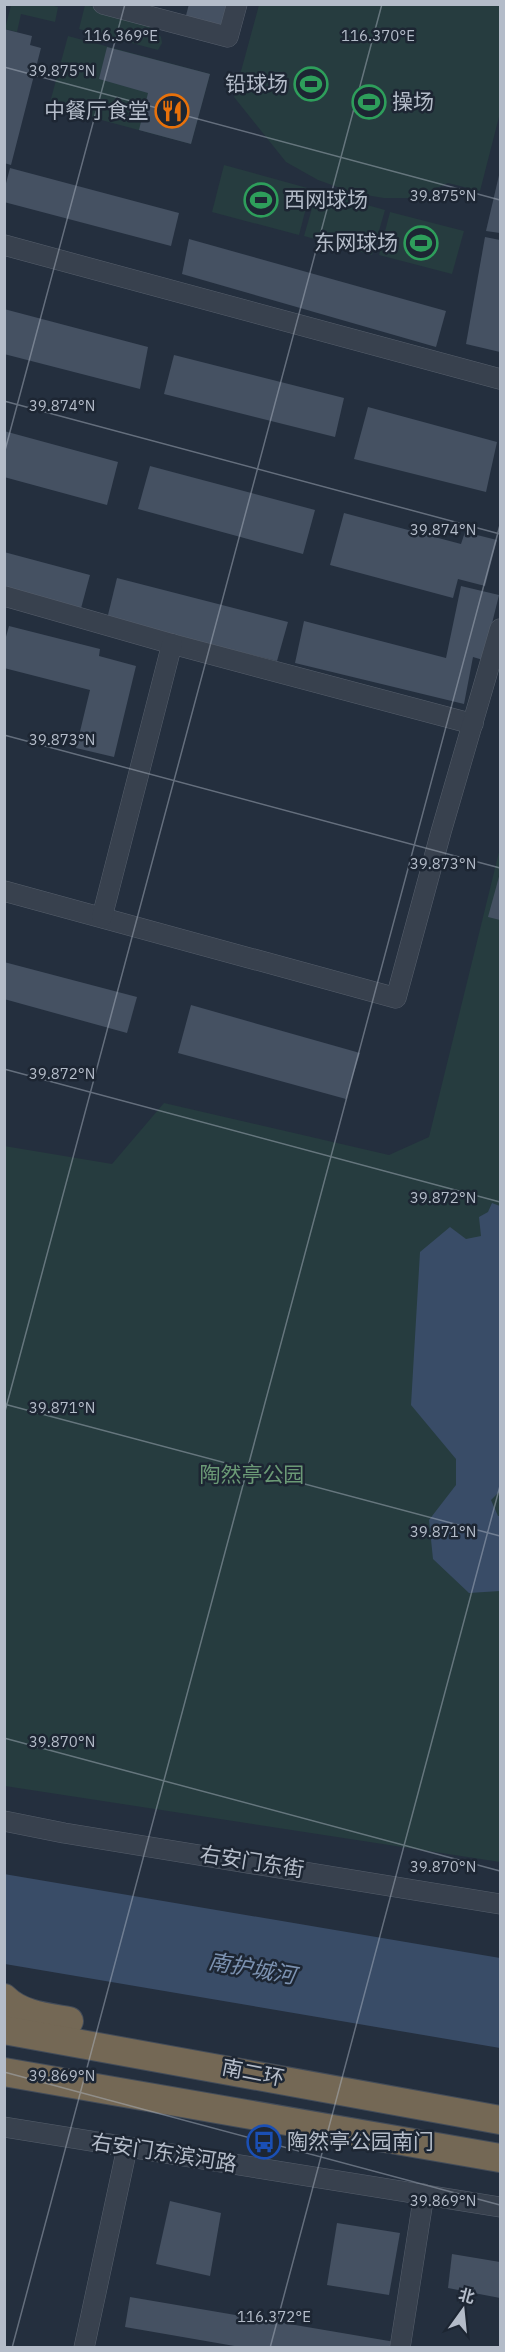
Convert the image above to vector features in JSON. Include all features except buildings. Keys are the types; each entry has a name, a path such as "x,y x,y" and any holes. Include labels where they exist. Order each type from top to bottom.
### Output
{"highway":[{"path":"4,1998 11,2005 29,2014 155,2038 210,2065"},
{"name":"南二环","path":"4,2030 210,2065 501,2120"},
{"name":"南二环","path":"4,2072 501,2158"}],"street":[{"path":"103,4 228,38 237,4"},
{"path":"4,244 501,379"},
{"path":"4,597 473,724"},
{"path":"4,891 396,998 441,832 501,628"},
{"path":"102,917 172,644"},
{"name":"右安门东街","path":"4,1821 64,1833 501,1904"},
{"name":"右安门东滨河路","path":"4,2127 501,2207"},
{"path":"84,2348 127,2148"},
{"path":"400,2348 424,2194"}],"green space":[{"path":"11,5 58,7 55,22 21,14 17,32 5,29"},
{"path":"85,5 147,20 161,37 162,43 158,50 79,29"},
{"name":"操场","path":"259,5 500,5 500,113 480,191 448,183 414,198 384,198 354,193 318,180 286,162 234,97"},
{"path":"68,36 210,74 191,144 49,106"},
{"name":"西网球场","path":"224,165 311,189 299,235 212,212"},
{"path":"317,191 385,210 372,255 304,236"},
{"name":"东网球场","path":"390,212 464,231 452,274 379,255"},
{"name":"陶然亭公园","path":"500,848 500,1862 5,1786 4,1146 112,1164 164,1103 389,1155 429,1137"}],"water":[{"path":"492,1203 500,1206 500,1491 491,1500 500,1516 500,1591 469,1593 433,1559 429,1520 456,1485 456,1459 411,1405 420,1252 450,1227 466,1239 481,1236 479,1217 488,1212"},
{"name":"南护城河","path":"4,1874 500,1958 500,2048 5,1964"}],"place":[{"name":"铅球场","path":"311,84"},
{"name":"操场","path":"369,102"},
{"name":"中餐厅食堂","path":"172,111"},
{"name":"西网球场","path":"261,200"},
{"name":"东网球场","path":"421,243"},
{"name":"陶然亭公园南门","path":"264,2142"}]}
